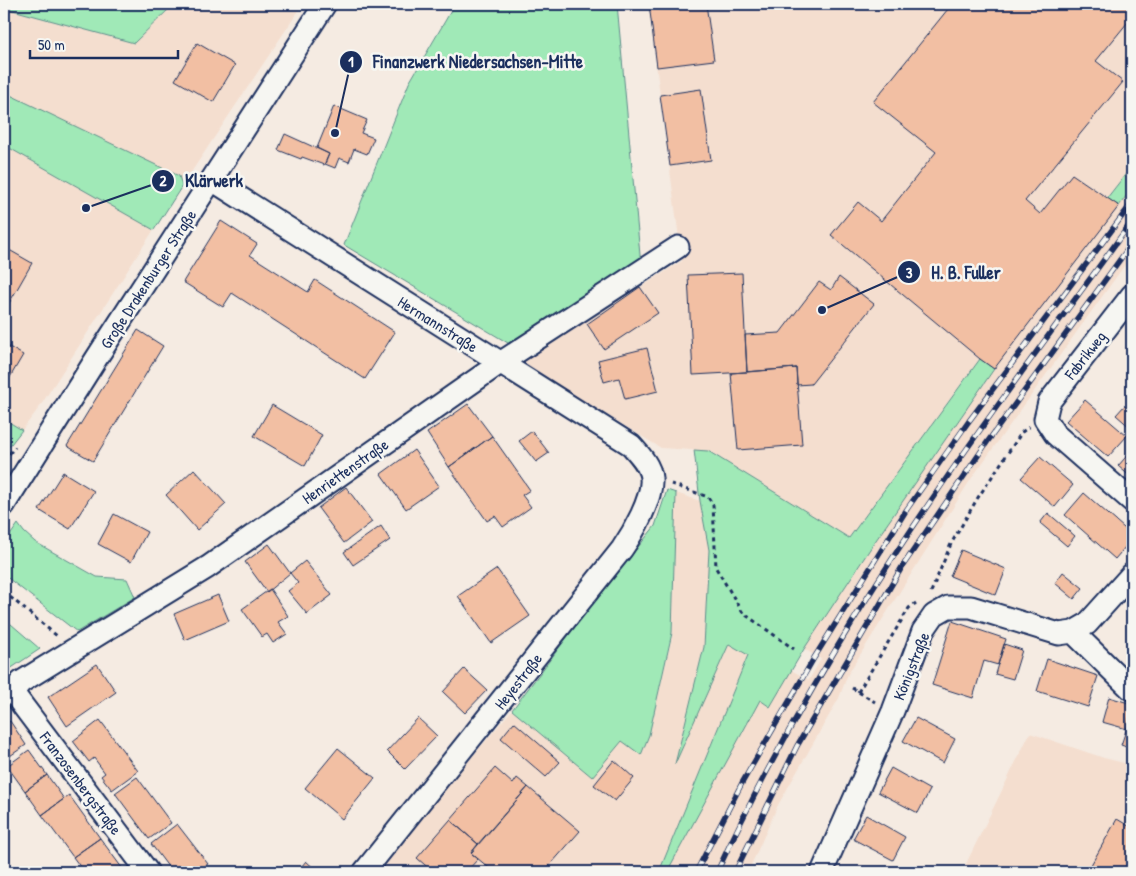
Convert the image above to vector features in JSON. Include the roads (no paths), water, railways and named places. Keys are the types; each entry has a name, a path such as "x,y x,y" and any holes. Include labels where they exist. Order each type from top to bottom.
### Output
{"street":[{"name":"Große Drakenburger Straße","path":"4,505 325,4"},
{"name":"Hermannstraße","path":"212,180 631,445 644,459 651,478"},
{"name":"Henriettenstraße","path":"9,698 20,682 208,566 500,363 678,247"},
{"name":"Fabrikweg","path":"1132,295 1049,402 1045,418 1055,434 1132,502"},
{"name":"Heyestraße","path":"364,872 622,549 634,532 647,502 651,478"},
{"path":"1131,690 1073,632 1087,624 1132,574"},
{"name":"Königstraße","path":"822,872 893,711 923,631 934,615 948,607 971,607 1059,634 1073,632"},
{"name":"Franzosenbergstraße","path":"9,698 148,872"}],"railway":[{"path":"696,872 742,783 814,658 907,509 969,421 1132,203"},
{"path":"717,872 768,769 805,702 895,554 995,410 1132,221"},
{"path":"735,872 797,746 902,567 988,441 1132,243"}],"place":[{"name":"Finanzwerk Niedersachsen-Mitte","path":"335,133"},
{"name":"Klärwerk","path":"86,208"},
{"name":"H. B. Fuller","path":"822,310"}]}
